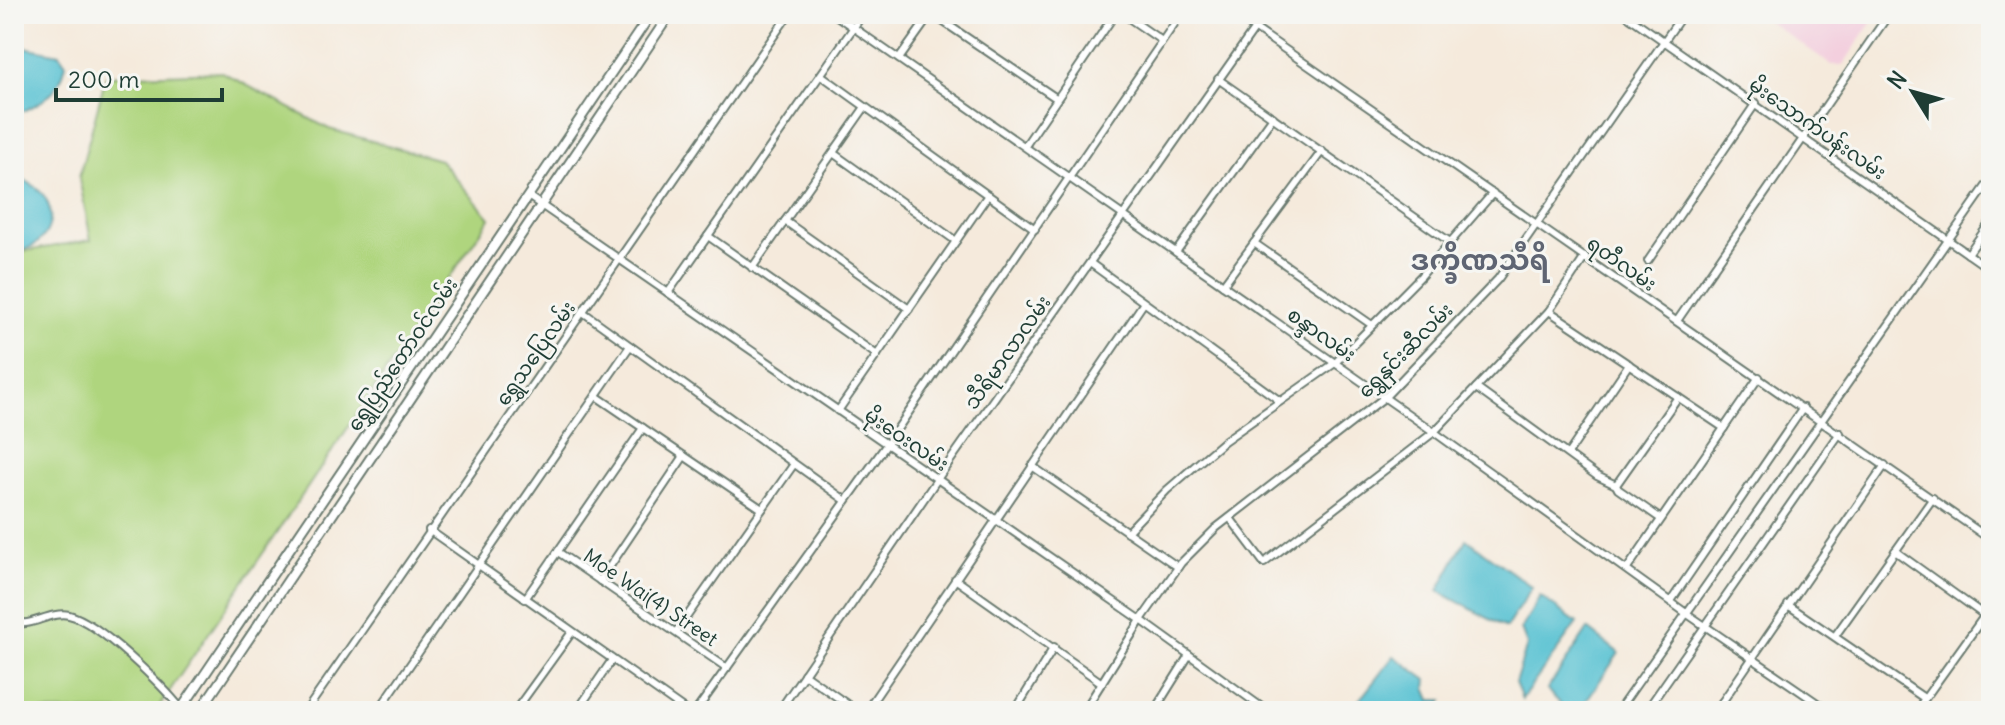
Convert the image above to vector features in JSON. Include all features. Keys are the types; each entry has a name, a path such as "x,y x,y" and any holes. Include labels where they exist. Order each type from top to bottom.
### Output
{"main road":[{"name":"ရွှေပြည်တော်ဝင်လမ်း","path":"181,710 651,14"},
{"name":"ရွှေပြည်တော်ဝင်လမ်း","path":"200,711 670,14"}],"street":[{"name":"ရွှေသပြေလမ်း","path":"306,711 789,14"},
{"name":"စန္ဒာလမ်း","path":"834,14 1385,397 1686,613 1829,711"},
{"path":"668,293 863,14"},
{"path":"899,59 931,14 1056,98"},
{"path":"1025,146 1115,14"},
{"path":"1123,14 1162,41"},
{"path":"696,711 887,444 1181,14"},
{"name":"ရတီလမ်း","path":"1234,14 1991,540"},
{"name":"သီရိမာလာလမ်း","path":"779,711 938,478 1265,14"},
{"name":"မိုးသောက်ပန်းလမ်း","path":"1625,14 1991,270"},
{"name":"ရွှေနှင်းဆီလမ်း","path":"1084,711 1178,567 1230,518 1385,397 1498,279 1683,14"},
{"path":"1677,321 1889,14"},
{"path":"821,75 1035,229"},
{"path":"1218,79 1450,242"},
{"path":"1648,261 1756,103"},
{"path":"752,268 865,107"},
{"path":"1176,252 1273,117"},
{"path":"1223,285 1322,151"},
{"path":"833,153 956,241"},
{"path":"1618,711 1991,179"},
{"path":"1127,532 1167,490 1224,441 1335,363 1493,193"},
{"path":"838,411 988,195"},
{"name":"မိုးဝေးလမ်း","path":"528,196 938,478 1267,711"},
{"path":"785,221 909,309"},
{"path":"1968,254 1991,221"},
{"path":"708,236 877,355"},
{"path":"1254,243 1372,325"},
{"path":"1230,518 1264,563 1434,432 1549,311 1585,257"},
{"path":"1090,263 1280,401"},
{"path":"866,711 1143,304"},
{"path":"1549,311 1724,428"},
{"path":"583,312 845,500"},
{"path":"378,711 630,346"},
{"path":"1568,454 1629,364"},
{"path":"1627,569 1759,377"},
{"path":"1476,388 1661,519"},
{"path":"596,396 762,509"},
{"path":"1616,485 1678,397"},
{"path":"389,401 403,410"},
{"path":"1671,601 1803,408"},
{"path":"525,599 643,428"},
{"path":"1646,711 1840,433"},
{"path":"600,581 684,456"},
{"path":"676,632 794,464"},
{"path":"1716,711 1885,465"},
{"path":"1032,466 1178,567"},
{"path":"1835,636 1933,498"},
{"path":"429,530 686,711"},
{"path":"296,539 309,548"},
{"path":"1895,551 1988,618 1916,711"},
{"name":"Moe Wai(4) Street","path":"558,552 727,668"},
{"path":"955,579 1102,683"},
{"path":"1788,605 1924,698"},
{"path":"14,623 21,625 42,617 68,614 89,624 170,695 181,710"},
{"path":"515,711 572,632"},
{"path":"1015,711 1054,647"},
{"path":"1154,711 1189,655"},
{"path":"577,711 612,660"},
{"path":"804,674 857,711"},
{"path":"1722,702 1734,711"}],"shaded area":[{"path":"1758,14 1877,14 1843,65 1832,65"}],"green space":[{"path":"222,72 329,129 440,160 490,218 156,711 14,711 14,253 91,240 79,177 106,76"}],"water":[{"path":"14,45 59,54 66,64 54,91 32,107 14,115"},
{"path":"14,174 37,188 49,205 50,224 46,232 41,240 23,250 14,246"},
{"path":"1466,539 1532,587 1506,628 1438,591"},
{"path":"1540,596 1577,623 1522,699 1515,683 1527,645 1521,629"},
{"path":"1588,629 1619,653 1579,711 1559,711 1561,704 1547,690"},
{"path":"1394,656 1427,680 1426,688 1431,700 1443,700 1438,711 1351,711"}],"district":[{"name":"ဒက္ခိဏသီရိ","path":"1480,260"}]}
